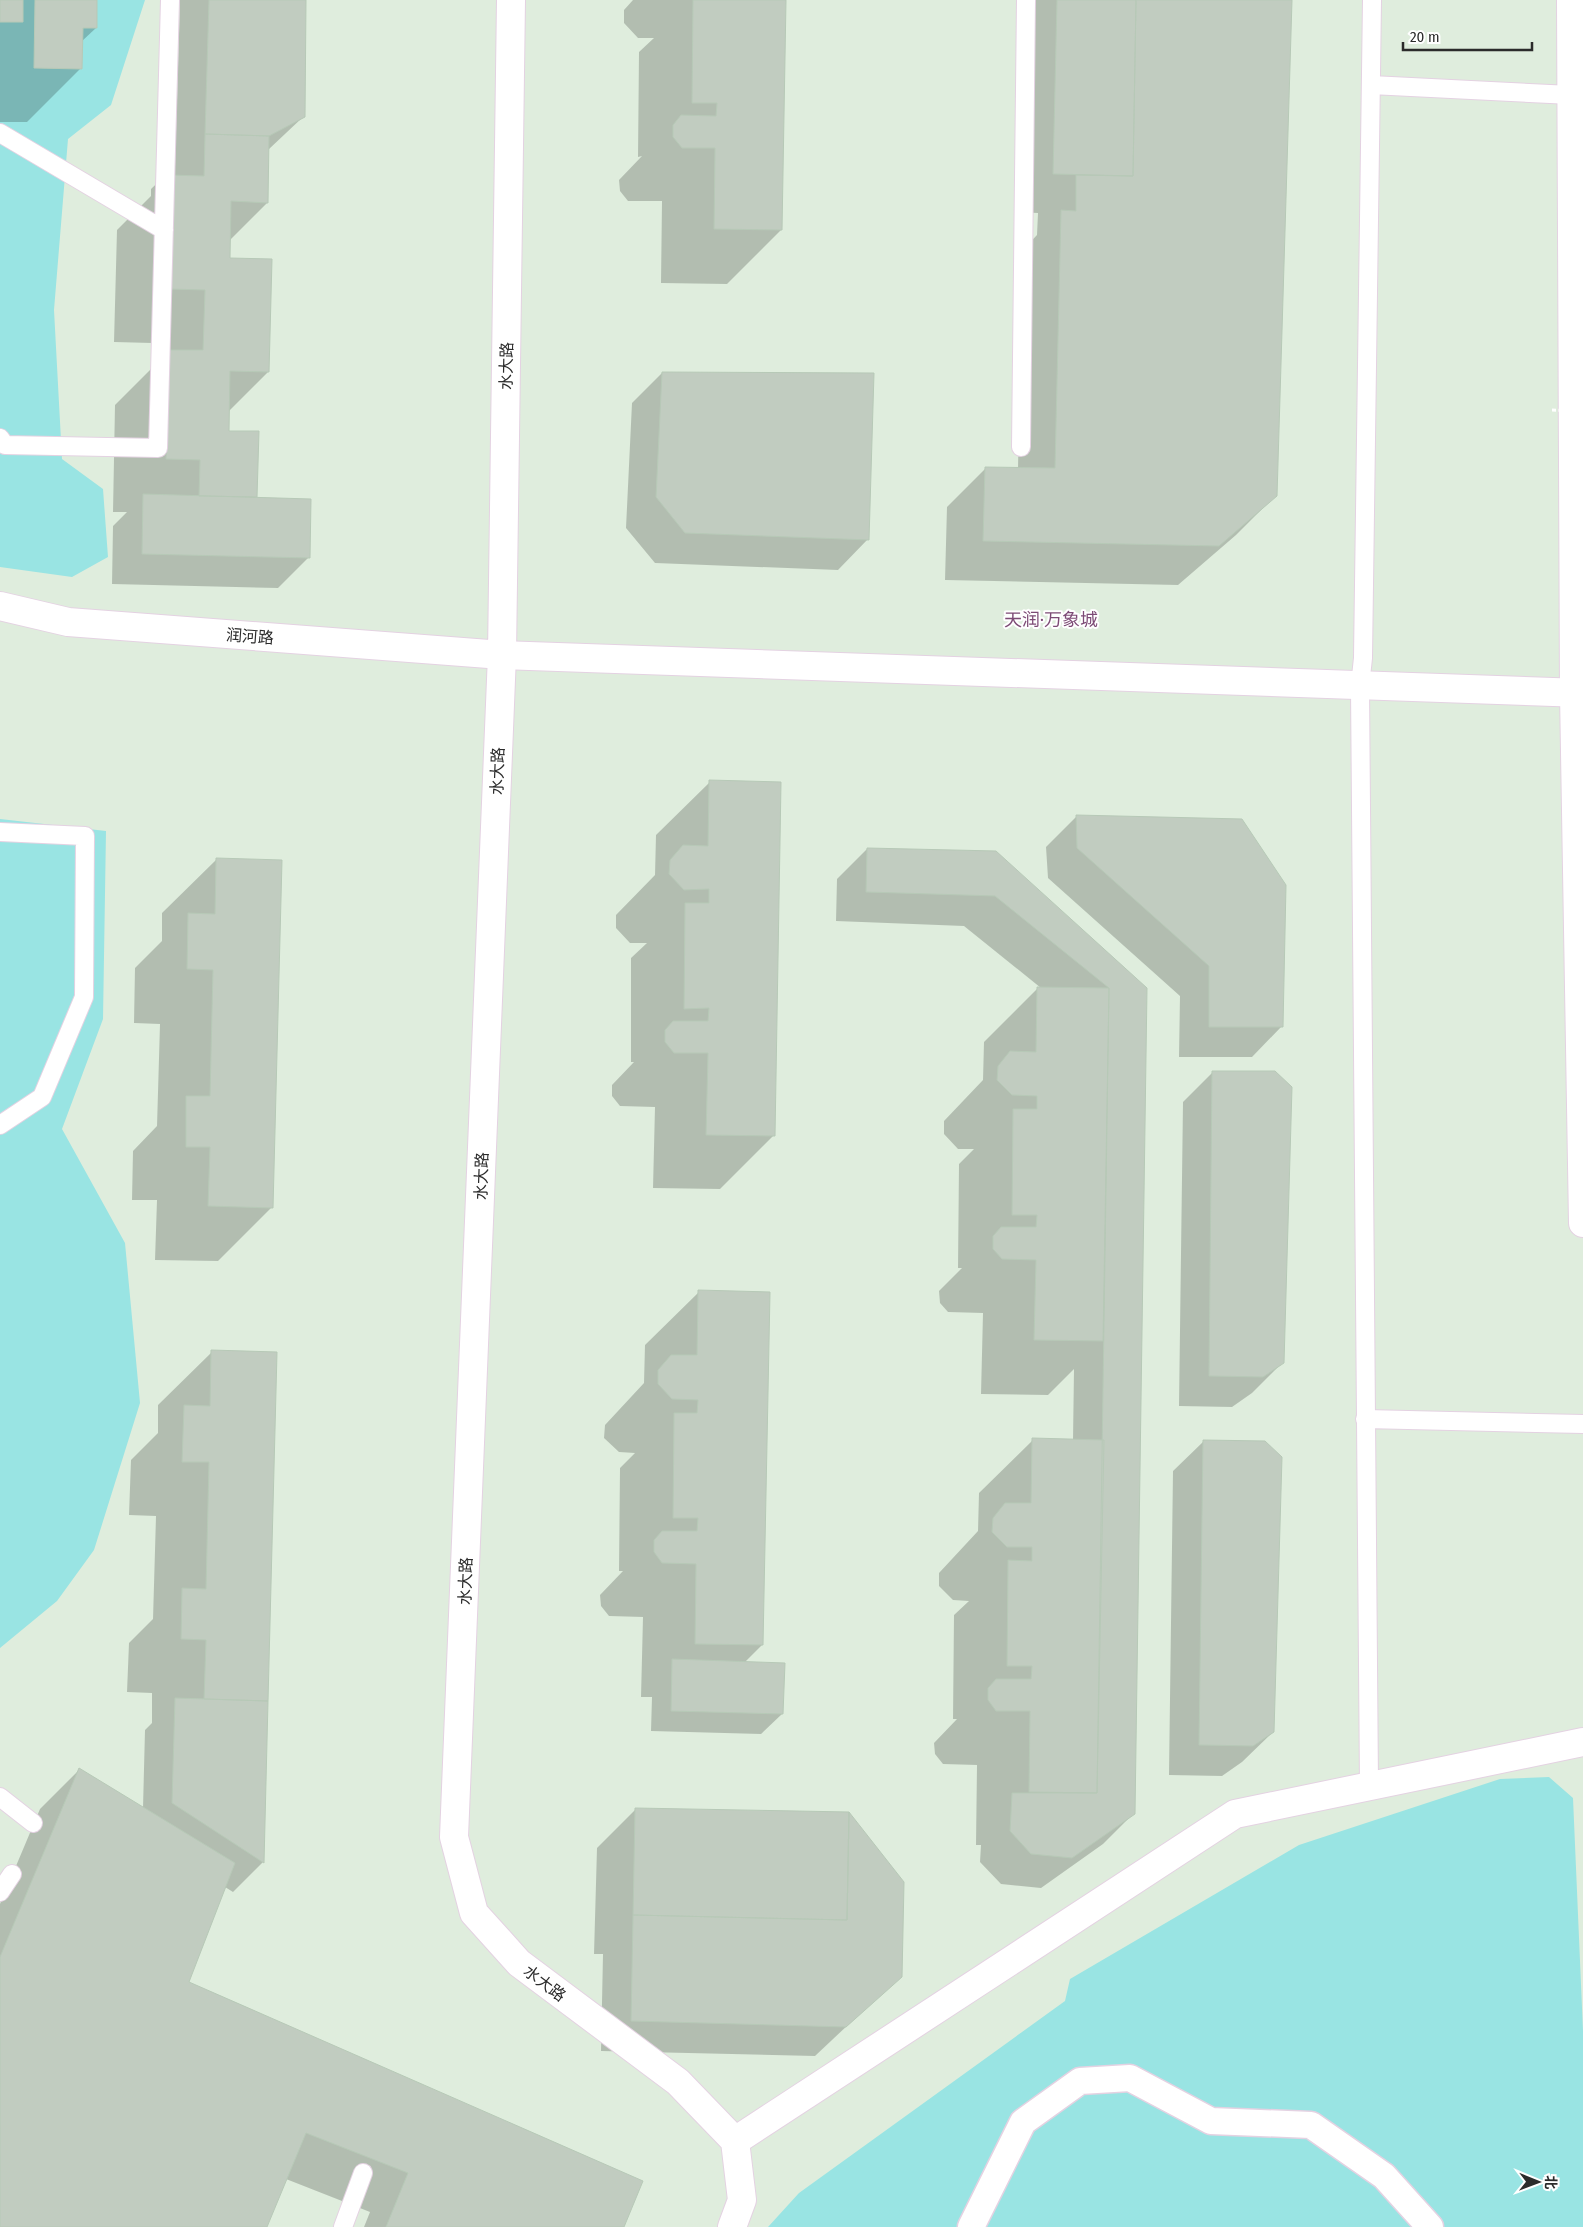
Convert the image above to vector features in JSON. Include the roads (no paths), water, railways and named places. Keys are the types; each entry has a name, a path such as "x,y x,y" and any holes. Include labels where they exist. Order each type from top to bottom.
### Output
{"street":[{"name":"水大路","path":"511,0 502,655 454,1837 474,1913 519,1964 678,2082 735,2141"},
{"path":"1571,0 1583,1223"},
{"name":"润河路","path":"0,606 68,622 502,655 1578,693"},
{"path":"732,2227 742,2200 735,2141 1235,1814 1583,1742"},
{"path":"971,2227 1023,2122 1080,2081 1130,2078 1211,2121 1311,2126 1384,2176 1430,2227"}],"lane":[{"path":"0,438 5,445 158,448 170,0"},
{"path":"1021,447 1026,0"},
{"path":"1369,1786 1360,686 1363,658 1372,0"},
{"path":"1371,85 1571,96"},
{"path":"0,133 164,230"},
{"path":"0,832 85,836 85,845 84,997 42,1097 0,1125"},
{"path":"1365,1419 1583,1424"},
{"path":"0,1797 33,1823"},
{"path":"0,1892 12,1874"},
{"path":"343,2227 363,2173"}],"district":[{"name":"天润·万象城","path":"1051,620"}]}
